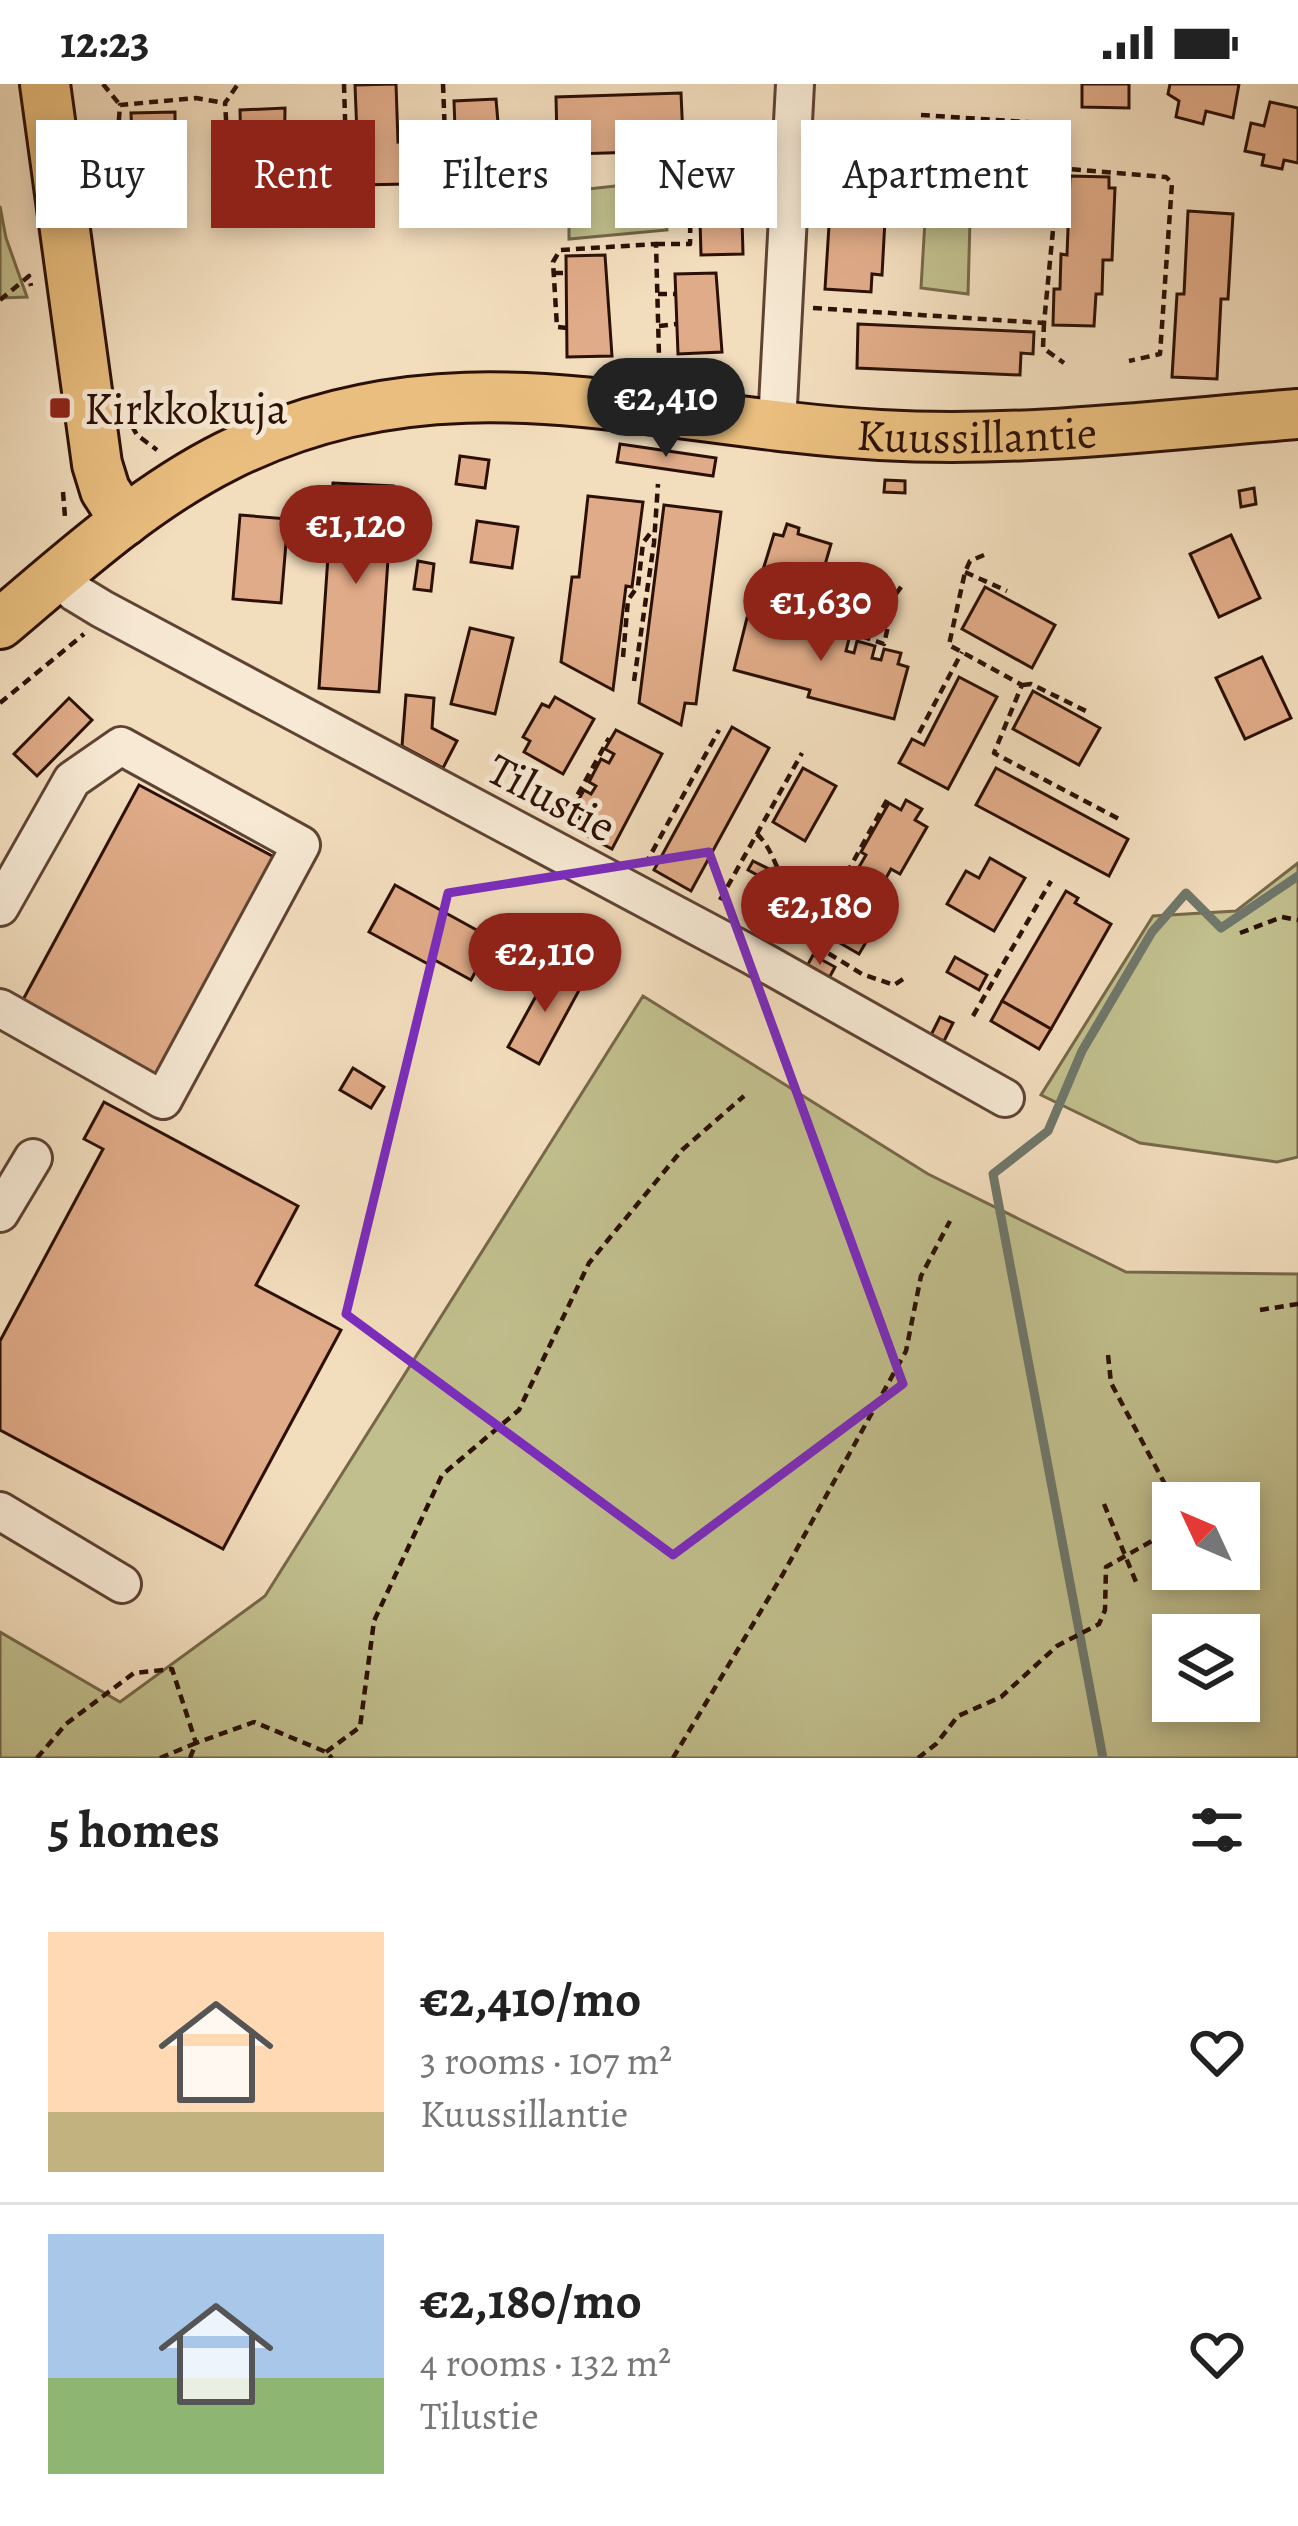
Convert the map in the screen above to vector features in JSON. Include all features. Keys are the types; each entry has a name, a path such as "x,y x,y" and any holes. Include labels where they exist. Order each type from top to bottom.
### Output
{"main road":[{"path":"45,84 98,464 105,490 125,521"},
{"name":"Kuussillantie","path":"0,624 58,554 125,521 225,457 278,434 395,401 530,397 872,435 975,437 1298,414"}],"street":[{"path":"777,424 795,84"},
{"name":"Tilustie","path":"58,554 74,592 102,610 1005,1097"},
{"path":"0,907 72,780 121,746 301,845 164,1100 0,1008"},
{"path":"0,1213 33,1158"},
{"path":"0,1511 122,1584"}],"path":[{"path":"103,84 120,106 119,120"},
{"path":"226,120 225,103 238,84"},
{"path":"344,84 345,120"},
{"path":"443,84 444,120"},
{"path":"120,106 196,98 225,103"},
{"path":"921,115 996,120"},
{"path":"1071,169 1166,177 1172,184 1160,354 1129,361"},
{"path":"567,328 557,327 553,262 560,250 690,244 690,228"},
{"path":"1052,228 1042,348 1064,363"},
{"path":"690,234 700,233"},
{"path":"656,244 659,356"},
{"path":"554,273 566,274"},
{"path":"0,300 29,276 34,296"},
{"path":"658,294 676,294"},
{"path":"555,298 566,297"},
{"path":"783,307 1044,322"},
{"path":"658,326 677,325"},
{"path":"634,682 658,484"},
{"path":"58,554 64,518 62,485"},
{"path":"622,657 628,600 638,586 643,543 652,531"},
{"path":"984,555 970,561 965,572 949,645 1022,685 1031,684 1088,712"},
{"path":"965,572 1007,591"},
{"path":"761,607 884,644 895,595 904,583"},
{"path":"920,734 962,652"},
{"path":"1022,685 994,753 1121,820"},
{"path":"630,891 719,730"},
{"path":"542,794 572,805 609,738"},
{"path":"717,905 802,753"},
{"path":"887,800 813,935 814,945 862,974 894,985 904,979"},
{"path":"757,834 770,846 788,889"},
{"path":"973,1016 1051,881"},
{"path":"1240,933 1282,917 1298,920"},
{"path":"326,1752 360,1727 374,1621 442,1475 519,1410 589,1263 682,1150 744,1096"},
{"path":"673,1758 783,1574 906,1351 921,1276 950,1221"},
{"path":"1260,1310 1298,1304"},
{"path":"1108,1355 1112,1383 1164,1482"},
{"path":"1105,1504 1136,1582"},
{"path":"918,1758 958,1716 1001,1697 1058,1646 1099,1624 1105,1610 1106,1567 1152,1541"},
{"path":"38,1758 66,1724 134,1673 172,1669 196,1743 190,1758"},
{"path":"160,1758 254,1722 332,1758"}],"highlighted area":[{"path":"709,852 903,1384 673,1555 346,1314 448,893"}],"shaded area":[{"path":"615,186 615,228 667,230 569,239 569,228 591,228 591,189"},
{"path":"0,206 6,238 27,297 0,298"},
{"path":"925,228 970,228 968,294 921,288"},
{"path":"858,587 886,594 873,632 846,622"},
{"path":"1298,863 1298,1157 1277,1162 1140,1143 1041,1095 1153,916 1236,911"},
{"path":"643,996 928,1174 1126,1272 1298,1274 1298,1758 0,1758 0,1632 120,1702 265,1596"}],"building":[{"path":"396,84 399,184 375,185 375,120 356,120 355,85"},
{"path":"1082,84 1129,84 1129,108 1082,107"},
{"path":"1170,84 1239,84 1233,118 1206,111 1203,124 1176,117 1179,101 1168,94"},
{"path":"681,93 682,120 615,120 615,153 591,153 591,120 557,120 556,97"},
{"path":"496,99 498,120 455,120 454,101"},
{"path":"1270,102 1298,108 1298,163 1284,160 1282,169 1262,165 1264,155 1245,151 1251,123 1264,126"},
{"path":"285,108 285,120 240,120 240,110"},
{"path":"175,112 175,120 131,120 131,113"},
{"path":"1071,176 1109,177 1109,188 1115,188 1112,260 1103,260 1102,294 1096,294 1094,326 1053,325 1061,254 1067,255"},
{"path":"1188,211 1233,214 1228,299 1221,299 1217,379 1172,377 1177,294 1184,294"},
{"path":"700,228 742,228 743,254 701,255"},
{"path":"829,228 885,228 882,275 872,274 871,292 825,289"},
{"path":"605,255 612,356 567,357 566,256"},
{"path":"716,273 722,352 678,354 675,274"},
{"path":"858,324 1034,332 1033,354 1021,353 1020,375 857,368"},
{"path":"620,444 716,458 713,476 617,462"},
{"path":"460,456 489,460 485,488 456,484"},
{"path":"885,480 905,481 905,493 884,492"},
{"path":"333,483 393,486 379,692 319,688"},
{"path":"1254,488 1256,504 1241,507 1239,491"},
{"path":"588,496 643,502 613,690 561,662 572,577 579,577"},
{"path":"664,505 721,512 696,704 685,703 681,725 639,703"},
{"path":"240,515 288,519 281,603 233,599"},
{"path":"477,521 518,527 512,568 471,562"},
{"path":"787,524 799,528 798,534 831,544 818,589 762,573 774,534 783,536"},
{"path":"1231,535 1260,598 1219,617 1190,554"},
{"path":"418,561 434,564 431,591 414,589"},
{"path":"985,587 1055,625 1032,668 962,629"},
{"path":"756,607 773,612 770,623 779,626 782,614 799,619 796,630 805,633 808,621 825,625 822,637 831,640 832,634 849,639 846,651 854,653 857,641 875,646 872,658 881,660 884,649 901,653 898,664 908,667 894,719 808,697 810,690 734,670 747,618 752,619"},
{"path":"470,628 513,638 495,714 451,704"},
{"path":"1262,657 1291,718 1245,739 1216,678"},
{"path":"959,677 997,697 948,789 899,763 912,739 924,745"},
{"path":"1033,691 1100,728 1079,765 1013,729"},
{"path":"406,695 434,698 432,728 457,741 443,768 402,746"},
{"path":"555,697 594,719 563,774 524,752 530,741 523,737 542,704 549,707"},
{"path":"69,698 92,720 37,776 14,754"},
{"path":"732,727 769,748 691,891 654,870"},
{"path":"616,730 662,754 612,849 574,829 581,816 572,812 584,790 591,794 596,786 589,782 601,759 609,763 614,754 605,749"},
{"path":"803,768 836,786 805,841 773,822"},
{"path":"996,768 1128,839 1109,876 976,805"},
{"path":"139,785 276,858 155,1083 18,1009"},
{"path":"906,800 922,809 915,820 927,827 900,874 891,869 876,896 889,903 859,954 821,932 866,855 861,852 889,803 901,810"},
{"path":"990,858 1025,878 994,931 947,904 966,871 979,878"},
{"path":"753,861 773,871 768,881 748,870"},
{"path":"395,885 493,939 471,980 431,958 428,964 369,932"},
{"path":"1066,891 1078,898 1075,903 1111,924 1051,1029 1002,1001"},
{"path":"813,955 835,967 828,980 806,968"},
{"path":"955,957 987,975 979,990 947,972"},
{"path":"552,967 583,983 539,1064 508,1047"},
{"path":"1002,1001 1051,1029 1039,1049 991,1021"},
{"path":"940,1017 953,1023 944,1041 931,1035"},
{"path":"353,1068 384,1087 371,1108 340,1090"},
{"path":"104,1102 298,1206 256,1285 341,1330 223,1549 0,1430 0,1341 103,1149 84,1139"}],"waterway":[{"path":"1103,1758 993,1174 1048,1131 1082,1051 1152,932 1186,893 1221,928 1298,876"}],"place":[{"name":"Kirkkokuja","path":"60,408"}]}
